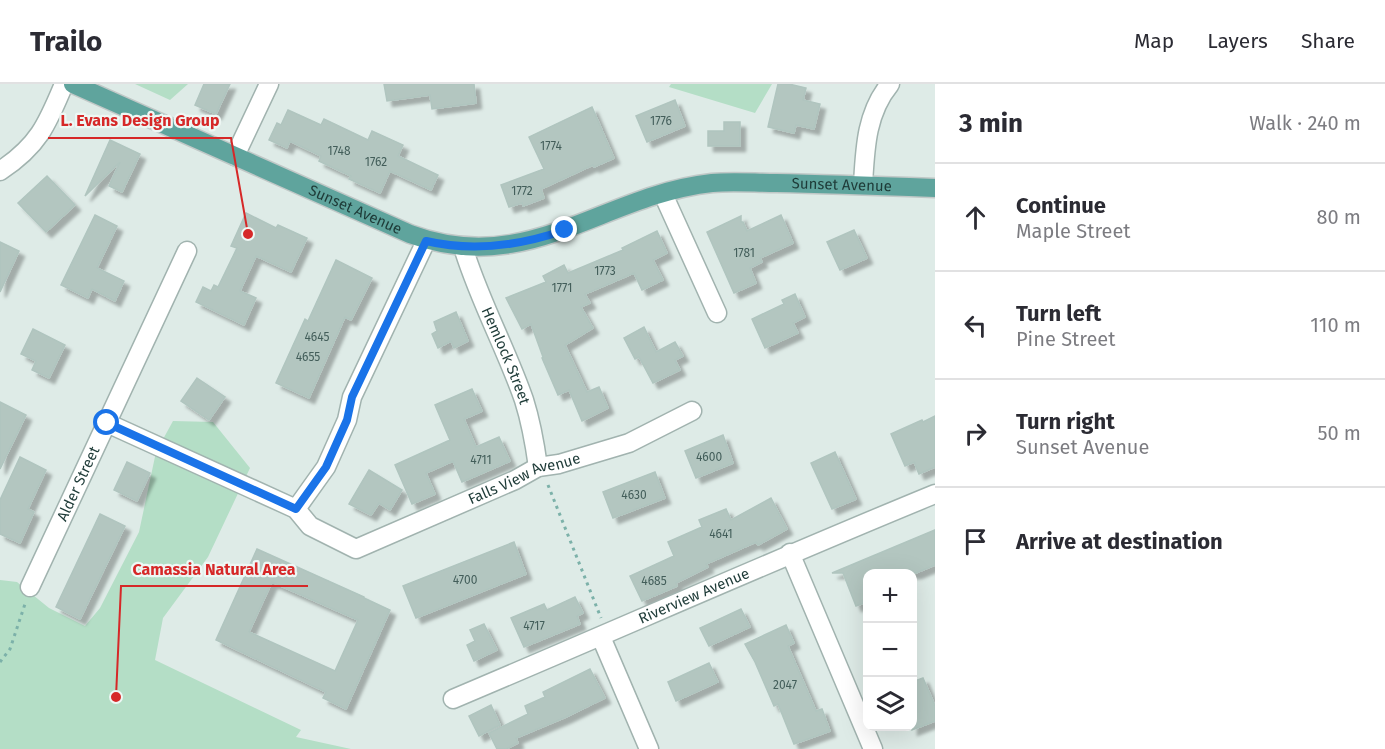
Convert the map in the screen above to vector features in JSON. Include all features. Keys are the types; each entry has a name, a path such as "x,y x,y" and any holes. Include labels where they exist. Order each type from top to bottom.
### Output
{"main road":[{"name":"Sunset Avenue","path":"73,84 426,241 447,246 508,245 550,235 663,194 713,183 935,188"}],"street":[{"path":"0,171 19,159 32,146 53,111 64,84"},
{"path":"235,156 268,84"},
{"path":"863,185 869,125 881,97 890,84"},
{"path":"663,194 717,313"},
{"path":"107,423 296,509 326,467 347,420 352,397 426,241"},
{"name":"Hemlock Street","path":"463,247 471,275 524,401 542,472"},
{"name":"Alder Street","path":"30,586 188,251"},
{"name":"Falls View Avenue","path":"296,509 310,526 356,549 515,480 629,443 692,411"},
{"name":"Riverview Avenue","path":"453,699 603,631 935,494"},
{"path":"790,553 873,749"},
{"path":"603,631 649,749"}],"path":[{"path":"542,472 603,631"},
{"path":"0,662 10,650 30,586"}],"green space":[{"path":"135,84 188,84 170,100"},
{"path":"671,84 772,84 755,113 669,87"},
{"path":"173,421 213,422 250,468 208,557 163,618 155,660 301,730 296,737 351,749 0,749 0,580 17,582 49,608 85,626 100,608 139,532 156,452"}],"building":[{"path":"204,84 230,84 216,114 195,105"},
{"path":"384,84 474,84 476,103 432,109 430,95 387,101"},
{"path":"778,84 806,88 803,100 820,104 814,129 796,125 794,133 768,127"},
{"path":"675,100 685,126 647,142 636,116"},
{"path":"592,107 614,158 541,189 544,198 523,206 522,203 509,207 501,185 544,169 529,137"},
{"path":"288,110 321,125 324,119 368,140 372,131 403,145 398,156 438,175 431,190 390,171 380,193 349,179 351,176 319,161 321,156 290,141 287,148 269,140 277,123 281,125"},
{"path":"724,122 740,122 740,146 708,146 708,131 724,131"},
{"path":"110,140 140,154 122,192 109,186 120,162 85,196"},
{"path":"47,176 75,205 46,232 18,203"},
{"path":"246,213 276,228 278,225 307,238 291,272 256,256 240,291 256,298 244,325 196,302 203,287 211,291 214,285 218,287 237,248 231,246"},
{"path":"95,215 117,226 97,268 124,281 115,301 92,289 88,298 61,285"},
{"path":"781,215 793,243 760,258 762,262 750,268 756,283 734,293 707,232 741,216 741,222 747,231"},
{"path":"854,230 867,258 840,270 827,242"},
{"path":"657,231 667,253 653,260 663,280 642,290 634,273 585,294 590,303 581,307 593,328 565,345 587,392 599,387 608,408 582,421 569,390 558,395 542,358 531,324 522,329 506,298 546,282 543,276 564,265 568,273 623,250 622,248"},
{"path":"0,242 19,251 0,292"},
{"path":"336,260 372,278 351,320 345,317 309,398 276,383 305,319 308,321"},
{"path":"795,294 805,317 793,323 798,333 765,348 752,319 784,304 782,300"},
{"path":"456,312 468,341 454,348 451,341 438,348 432,334 437,331 434,322"},
{"path":"644,327 656,352 675,342 683,356 675,360 680,370 653,383 639,357 635,359 624,338"},
{"path":"33,329 65,345 49,378 32,370 36,361 21,354"},
{"path":"197,378 225,397 209,420 181,401"},
{"path":"472,389 482,411 464,419 476,447 499,437 510,461 462,482 453,461 426,473 435,494 412,504 395,465 450,440 435,405"},
{"path":"0,402 26,415 0,469"},
{"path":"935,416 935,467 919,474 914,462 905,466 891,434"},
{"path":"723,435 733,463 696,478 685,451"},
{"path":"835,452 856,499 832,509 811,463"},
{"path":"20,457 46,470 28,509 34,512 20,543 0,534 0,500"},
{"path":"127,462 150,473 137,501 114,490"},
{"path":"369,470 402,490 390,510 379,503 371,515 349,504"},
{"path":"655,472 665,498 613,518 603,492"},
{"path":"771,498 787,529 758,545 756,542 706,564 708,567 676,583 677,586 642,601 630,576 674,556 668,542 702,527 699,520 726,509 731,520"},
{"path":"100,514 125,526 80,619 56,607"},
{"path":"935,530 935,565 917,573 917,569 863,569 863,603 856,606 843,573 832,573"},
{"path":"514,542 526,574 416,618 403,586"},
{"path":"257,549 390,610 346,709 323,698 326,692 216,640","holes":["272,582 358,620 335,671 249,632"]},
{"path":"575,597 583,613 577,616 580,624 524,647 511,618 544,604 547,610"},
{"path":"741,609 750,627 709,646 700,628"},
{"path":"484,624 497,650 474,661 467,645 475,641 470,630"},
{"path":"786,625 794,643 788,646 816,711 822,709 830,731 794,744 778,704 774,706 745,644"},
{"path":"709,663 718,682 676,701 668,682"},
{"path":"590,669 605,698 516,738 518,743 506,749 497,749 489,733 528,714 525,706 545,697 543,692"},
{"path":"923,678 935,706 935,721 917,728 917,680"},
{"path":"491,705 500,725 479,736 469,716"}],"place":[{"name":"L. Evans Design Group","path":"248,234"},
{"name":"Camassia Natural Area","path":"116,697"}],"route":[{"path":"107,423 296,509 326,467 347,420 352,397 426,241 447,246 492,247 526,241 565,230"}]}
